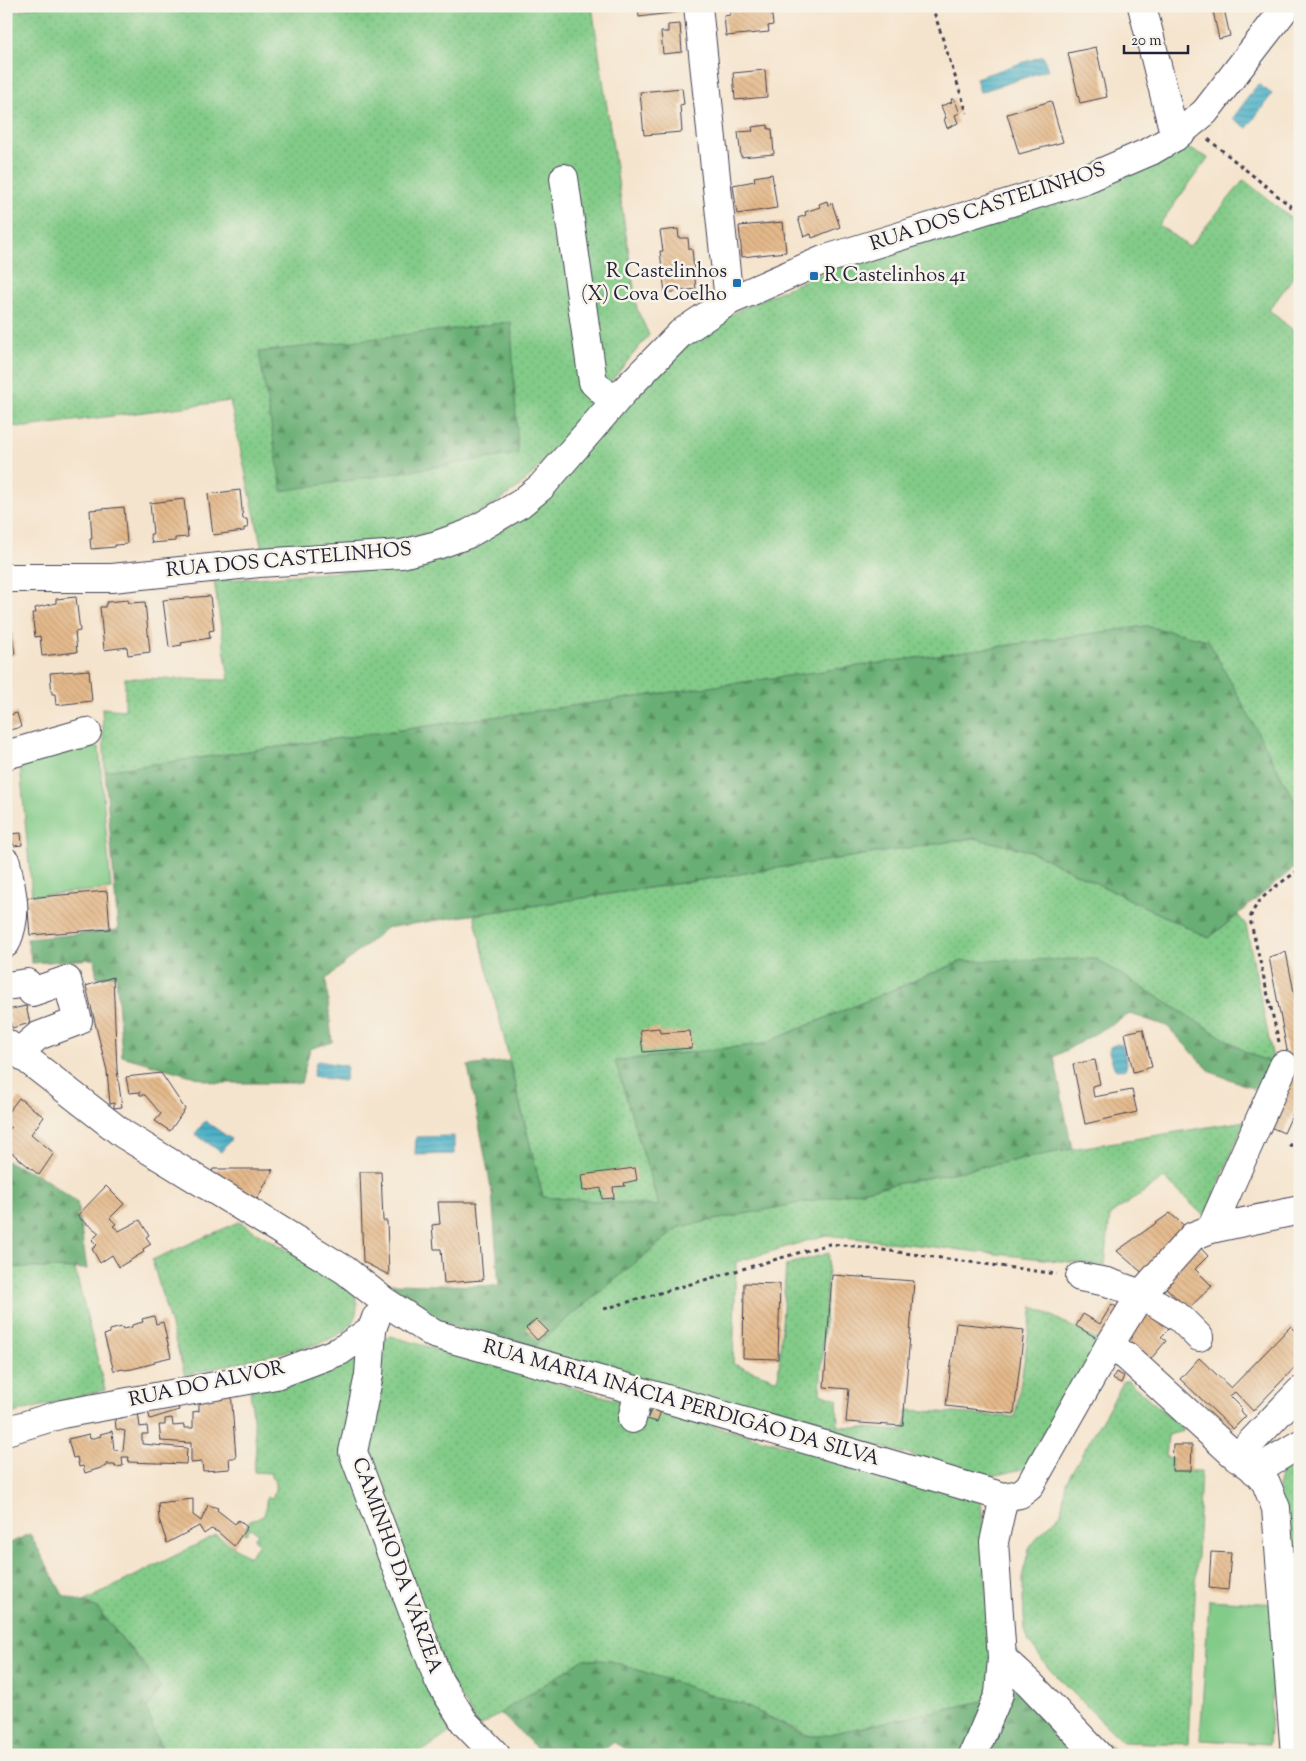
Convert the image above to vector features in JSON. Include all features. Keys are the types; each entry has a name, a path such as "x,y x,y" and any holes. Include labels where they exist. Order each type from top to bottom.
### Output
{"street":[{"path":"698,6 729,300"},
{"path":"1142,6 1183,131"},
{"name":"RUA DOS CASTELINHOS","path":"6,578 112,578 259,563 402,554 437,545 468,534 520,504 541,487 614,402 681,333 729,300 823,260 1086,180 1151,151 1183,131 1205,112 1287,6"},
{"path":"564,178 593,382 614,402"},
{"path":"6,756 87,732"},
{"path":"6,862 14,910 8,936"},
{"path":"13,1047 78,1021 67,980 19,989"},
{"name":"RUA MARIA INÁCIA PERDIGÃO DA SILVA","path":"13,1047 123,1134 345,1270 384,1301 434,1334 639,1391 1004,1497"},
{"path":"1210,1229 1284,1065"},
{"path":"972,1755 999,1694 1002,1658 994,1542 1004,1497 1020,1494 1029,1488 1140,1294 1193,1236 1210,1229 1300,1210"},
{"path":"1080,1277 1107,1282 1140,1294 1180,1318 1199,1337"},
{"path":"372,1329 384,1301"},
{"name":"RUA DO ALVOR","path":"6,1431 62,1414 276,1375 340,1350 372,1329"},
{"name":"CAMINHO DA VÁRZEA","path":"372,1329 369,1376 353,1452 439,1681 464,1723 496,1755"},
{"path":"1109,1346 1126,1356 1266,1483 1276,1508 1295,1755"},
{"path":"632,1419 639,1391"},
{"path":"1246,1464 1300,1391"},
{"path":"1246,1464 1300,1444"},
{"path":"1002,1658 1030,1684 1098,1755"}],"path":[{"path":"932,6 968,113"},
{"path":"1183,131 1300,214"},
{"path":"1284,1065 1250,919 1253,909 1260,900 1300,869"},
{"path":"1289,1147 1300,1136"},
{"path":"604,1309 829,1244 1080,1277"}],"green space":[{"path":"37,6 592,6 637,309 649,335 553,452 524,483 492,506 439,531 388,542 336,548 262,549 230,401 26,427 6,426 6,14"},
{"path":"1184,146 1208,158 1159,225 1189,247 1244,180 1300,225 1300,268 1269,310 1300,336 1300,811 1208,640 1146,626 105,771 102,708 125,710 125,678 229,680 214,581 418,566 461,551 530,510 683,345 742,308 815,276"},
{"path":"511,322 518,454 282,491 259,352"},
{"path":"1146,626 1208,640 1300,811 1300,863 1209,938 1030,851 974,838 386,928 326,979 332,1042 310,1049 301,1083 216,1083 122,1056 116,975 97,978 94,959 32,963 27,939 118,930 105,771"},
{"path":"99,747 111,889 32,896 19,754"},
{"path":"974,838 1030,851 1209,938 1238,915 1246,925 1274,1064 1246,1052 1096,959 962,961 763,1044 616,1061 659,1206 543,1197 474,915"},
{"path":"1096,959 1246,1052 1274,1064 1260,1091 1211,1072 1167,1026 1130,1014 1054,1057 1072,1149 679,1227 529,1350 477,1336 434,1319 390,1284 499,1286 492,1193 468,1066 509,1061 543,1197 659,1206 615,1061 763,1044 962,961"},
{"path":"1245,1121 1205,1217 1164,1178 1110,1215 1105,1266 826,1235 736,1262 733,1364 778,1380 786,1265 829,1253 820,1393 837,1399 838,1426 904,1431 908,1410 1015,1417 1033,1306 1103,1343 1030,1467 986,1476 529,1350 679,1227 1072,1149"},
{"path":"6,1161 39,1175 77,1202 87,1269 6,1267"},
{"path":"239,1222 353,1288 357,1309 355,1317 351,1324 337,1336 318,1344 185,1375 152,1260"},
{"path":"6,1267 75,1269 105,1390 6,1415 6,1316 8,1314"},
{"path":"390,1336 645,1408 981,1497 992,1679 984,1701 821,1736 810,1736 746,1706 611,1661 585,1659 479,1727 447,1676 361,1452 385,1339"},
{"path":"354,1356 361,1365 345,1446 455,1729 417,1755 166,1755 155,1734 147,1709 148,1669 96,1607 83,1602 216,1535 249,1557 259,1543 254,1539 258,1533 250,1528 246,1534 243,1532 250,1520 264,1516 267,1497 272,1498 275,1491 275,1482 270,1473 254,1472 256,1446 250,1390"},
{"path":"1124,1381 1128,1381 1184,1429 1183,1431 1168,1435 1166,1458 1172,1458 1172,1471 1201,1471 1188,1744 1123,1742 1050,1670 1029,1642 1025,1631 1023,1573 1029,1549 1040,1534 1061,1513 1066,1482"},
{"path":"1300,1454 1300,1695 1278,1487 1283,1468"},
{"path":"30,1534 63,1595 96,1607 161,1687 147,1709 155,1734 166,1755 6,1755 6,1545"},
{"path":"1209,1600 1278,1604 1269,1744 1200,1740"},
{"path":"1012,1647 1081,1726 1122,1755 636,1755 613,1742 596,1755 544,1755 500,1713 584,1659 611,1661 746,1706 804,1735 821,1736 983,1701"}],"water":[{"path":"1043,56 1048,70 980,92 976,78"},
{"path":"1258,84 1272,94 1247,128 1233,118"},
{"path":"1117,1044 1122,1045 1127,1062 1126,1068 1123,1070 1115,1069 1109,1052 1110,1047"},
{"path":"316,1062 347,1066 345,1080 313,1076"},
{"path":"205,1121 231,1139 221,1152 195,1134"},
{"path":"454,1136 454,1154 415,1155 416,1137"}],"building":[{"path":"638,6 678,6 679,12 639,17"},
{"path":"771,6 773,25 768,26 769,32 726,36 724,16 730,15 730,11"},
{"path":"1224,9 1230,36 1219,39 1213,11"},
{"path":"680,24 682,52 663,54 661,32 668,32 668,25"},
{"path":"1096,47 1107,97 1080,103 1068,53"},
{"path":"765,70 767,97 735,100 733,73"},
{"path":"682,88 684,104 680,105 682,132 644,135 640,92"},
{"path":"951,99 954,99 960,113 955,115 958,123 947,128 944,119 946,118 941,106 952,102"},
{"path":"1051,101 1063,142 1019,154 1007,114"},
{"path":"768,125 768,129 772,129 774,154 741,157 738,132 753,131 752,127"},
{"path":"772,174 777,208 737,214 733,185 755,181 754,177"},
{"path":"827,201 828,205 832,203 840,227 812,238 811,234 804,237 798,218 806,215 805,212 820,207 819,204"},
{"path":"783,222 786,252 742,257 739,226"},
{"path":"678,229 679,238 688,238 689,249 692,249 696,289 665,293 660,251 663,251 660,231"},
{"path":"240,490 243,519 247,519 248,528 244,528 244,531 213,535 208,494"},
{"path":"184,499 188,537 175,538 175,541 152,543 150,534 153,534 150,503"},
{"path":"124,507 127,544 91,549 90,510"},
{"path":"210,596 214,630 209,631 210,638 169,647 163,600"},
{"path":"76,597 80,631 75,632 77,652 42,656 40,636 35,637 32,613 36,613 35,608 56,603 56,599"},
{"path":"128,600 129,603 145,602 150,652 128,655 127,647 104,650 100,607 105,607 107,602"},
{"path":"6,612 9,612 15,655 6,656"},
{"path":"89,670 92,701 56,705 55,694 52,694 50,673"},
{"path":"17,713 21,727 6,731 6,716"},
{"path":"21,833 22,845 14,846 10,834"},
{"path":"107,891 110,929 30,935 27,898"},
{"path":"1286,952 1300,1022 1300,1053 1288,1055 1269,957"},
{"path":"113,977 117,1070 122,1107 114,1108 114,1103 110,1104 107,1071 86,986"},
{"path":"26,1006 30,1023 12,1028 7,1010"},
{"path":"659,1028 660,1033 690,1031 692,1048 643,1052 640,1030"},
{"path":"1143,1029 1152,1067 1133,1072 1125,1033"},
{"path":"1095,1060 1100,1084 1092,1086 1094,1097 1132,1090 1137,1112 1085,1124 1073,1064"},
{"path":"1294,1069 1300,1072 1300,1098 1284,1133 1268,1126"},
{"path":"161,1073 185,1109 170,1131 155,1121 161,1114 145,1095 140,1095 140,1092 129,1093 126,1077"},
{"path":"19,1098 44,1117 31,1134 54,1153 39,1175 12,1153 9,1155 6,1153 6,1133 11,1128 6,1124 6,1115"},
{"path":"635,1168 637,1180 624,1183 625,1186 613,1187 614,1198 602,1199 601,1188 583,1191 581,1175"},
{"path":"213,1169 273,1170 256,1201 210,1176"},
{"path":"360,1172 381,1172 383,1221 387,1221 389,1275 363,1262"},
{"path":"106,1186 124,1204 110,1218 116,1224 113,1226 119,1231 140,1220 149,1235 146,1237 151,1244 143,1249 144,1252 119,1267 112,1255 100,1263 92,1249 97,1245 92,1240 99,1233 77,1216"},
{"path":"438,1202 477,1202 483,1280 444,1283 441,1249 434,1249 432,1225 440,1224"},
{"path":"1170,1213 1189,1230 1147,1277 1117,1251"},
{"path":"1196,1243 1208,1256 1195,1269 1212,1286 1188,1309 1159,1281"},
{"path":"832,1275 914,1281 903,1426 846,1422 849,1389 824,1387"},
{"path":"744,1283 780,1284 778,1359 743,1358"},
{"path":"1112,1304 1122,1311 1104,1342 1076,1326 1083,1314 1100,1324"},
{"path":"1150,1309 1171,1327 1161,1337 1166,1341 1150,1360 1127,1341 1142,1311"},
{"path":"154,1316 156,1324 163,1322 171,1357 132,1369 114,1371 104,1335 110,1333 110,1330 132,1327 132,1325 143,1322 142,1319"},
{"path":"536,1319 548,1331 537,1340 526,1328"},
{"path":"956,1323 1024,1330 1014,1414 946,1406"},
{"path":"1291,1326 1298,1333 1300,1332 1300,1362 1253,1411 1235,1392 1230,1396 1242,1408 1240,1411 1246,1416 1233,1429 1180,1379 1199,1358 1231,1388"},
{"path":"1116,1372 1124,1376 1121,1383 1112,1379"},
{"path":"231,1391 236,1458 229,1458 230,1469 203,1471 202,1462 191,1463 191,1443 161,1441 159,1425 165,1425 165,1419 172,1418 173,1426 184,1425 184,1428 193,1428 193,1412 199,1411 199,1396"},
{"path":"176,1400 179,1410 150,1419 147,1407"},
{"path":"652,1408 661,1411 657,1422 647,1419"},
{"path":"138,1411 140,1427 147,1426 148,1434 142,1434 142,1444 187,1448 186,1464 128,1462 129,1457 122,1457 123,1466 115,1467 115,1465 108,1465 108,1463 106,1464 107,1466 85,1473 83,1466 79,1467 77,1457 73,1458 68,1439 89,1434 90,1439 112,1431 114,1450 123,1451 125,1431 116,1429 115,1418"},
{"path":"1173,1445 1192,1445 1191,1471 1172,1471"},
{"path":"193,1499 193,1515 201,1521 208,1505 218,1508 217,1510 235,1524 238,1520 247,1527 234,1546 218,1532 211,1529 204,1534 199,1526 167,1543 159,1519 158,1503"},
{"path":"1211,1552 1231,1553 1228,1590 1209,1588"}],"place":[{"name":"R Castelinhos 41","path":"814,276"},
{"name":"R Castelinhos (X) Cova Coelho","path":"737,283"}]}
